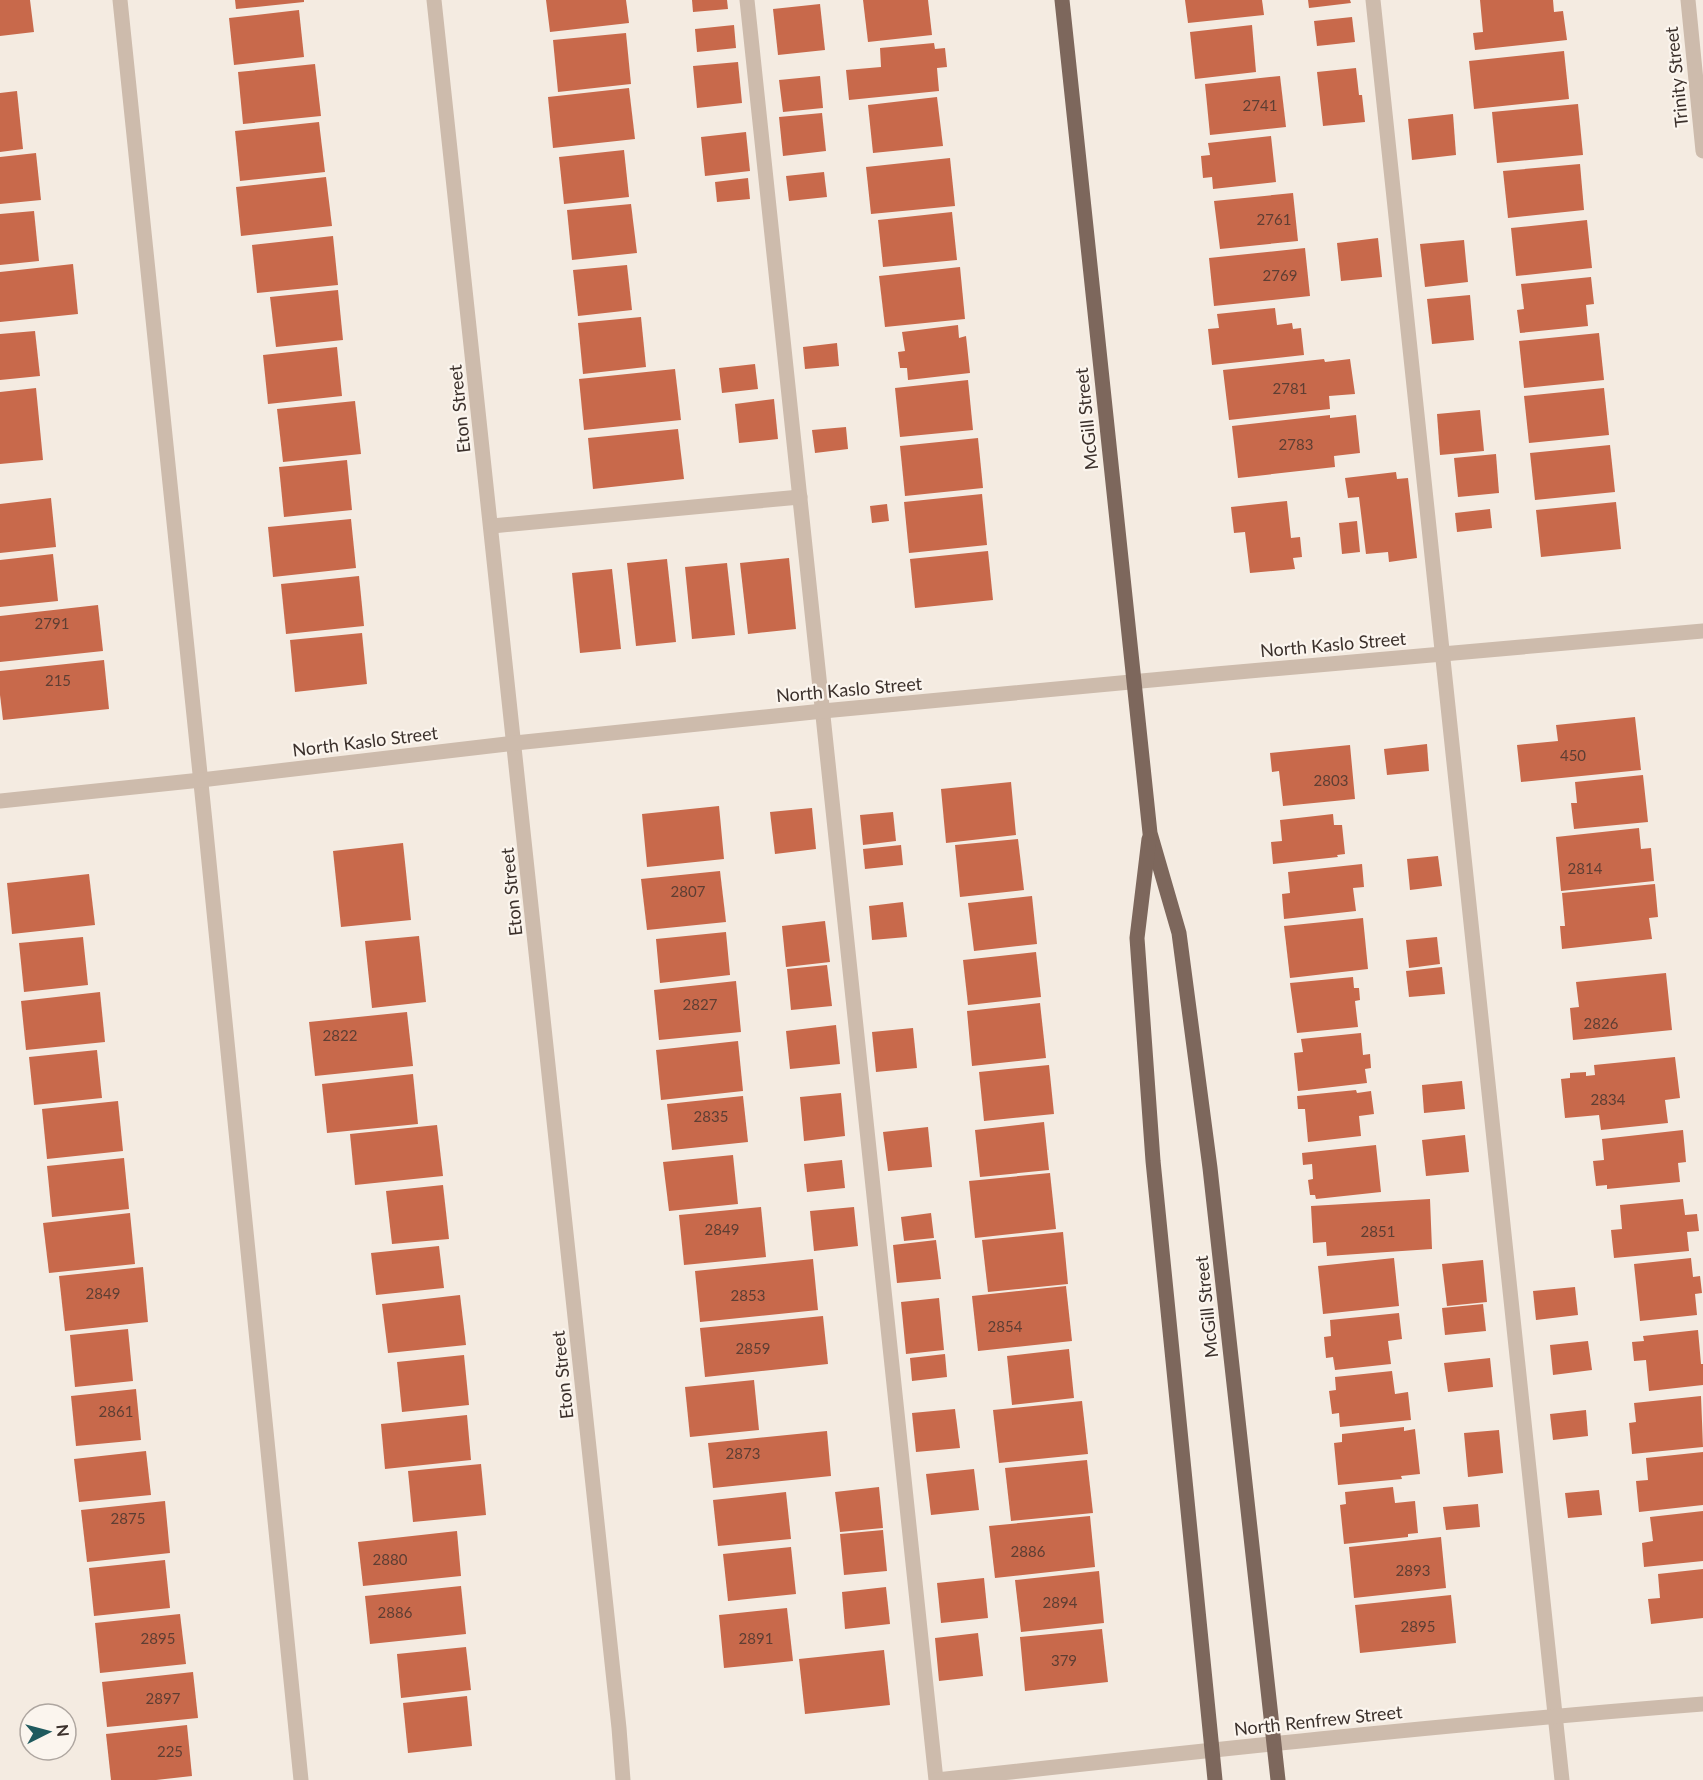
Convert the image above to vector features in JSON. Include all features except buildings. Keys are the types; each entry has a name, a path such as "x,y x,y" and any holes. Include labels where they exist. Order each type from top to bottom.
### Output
{"main road":[{"name":"McGill Street","path":"1062,0 1150,833 1179,933 1210,1168 1278,1780"},
{"name":"McGill Street","path":"1150,833 1137,938 1153,1161 1215,1780"}],"street":[{"path":"120,0 301,1780"},
{"name":"Eton Street","path":"434,0 492,526 623,1780"},
{"path":"747,0 937,1780"},
{"path":"1373,0 1562,1780"},
{"name":"Trinity Street","path":"1688,0 1703,151"},
{"path":"492,526 800,496"},
{"name":"North Kaslo Street","path":"0,801 824,711 1703,631"},
{"name":"North Renfrew Street","path":"937,1780 1555,1715 1703,1704"}]}
